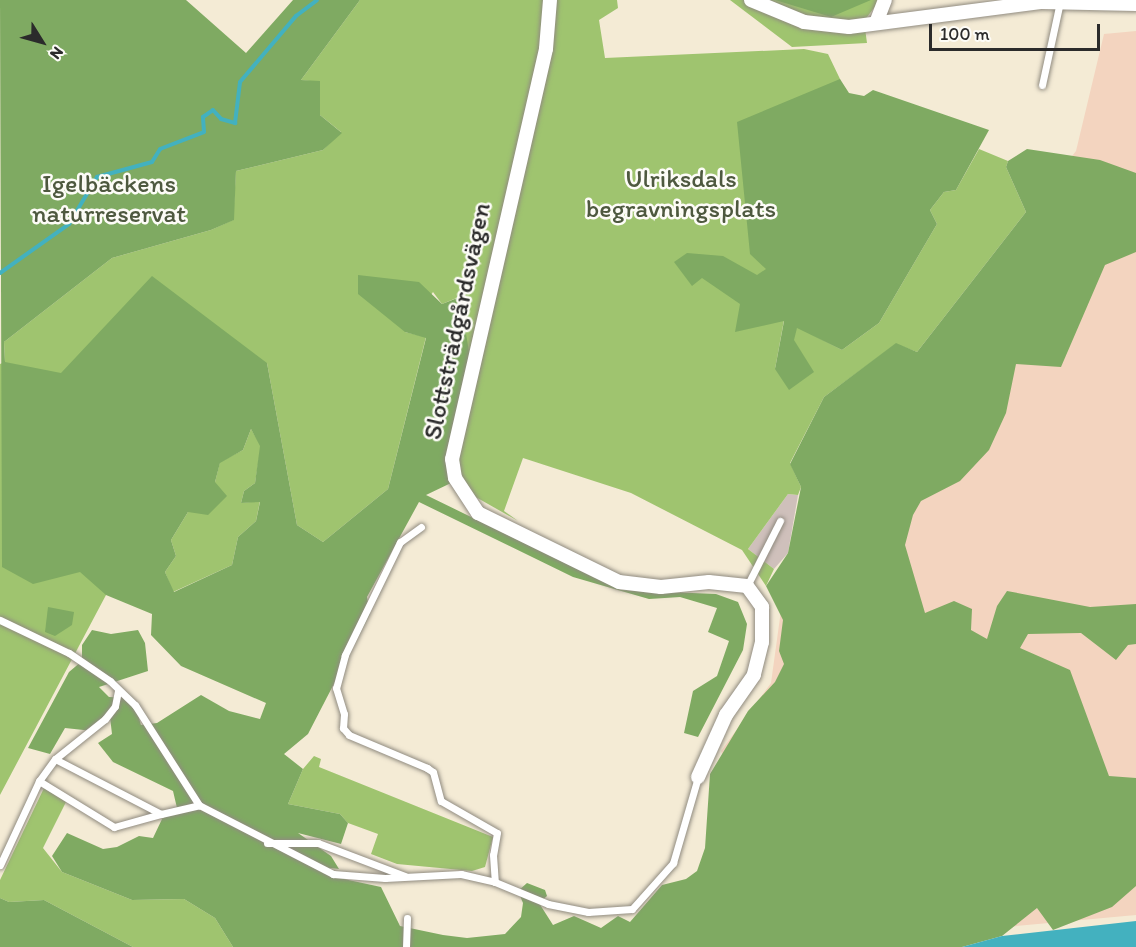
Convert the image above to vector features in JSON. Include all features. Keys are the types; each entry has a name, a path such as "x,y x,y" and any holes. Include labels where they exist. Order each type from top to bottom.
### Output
{"street":[{"name":"Slottsträdgårdsvägen","path":"550,0 546,49 452,459 455,478 478,513 619,582 661,587 709,582 747,586"},
{"path":"751,0 781,16 814,25 849,27 1060,2 1136,4"},
{"path":"876,23 885,0"},
{"path":"698,777 726,715 754,675 762,642 762,607 747,586"}],"lane":[{"path":"1042,85 1060,2"},
{"path":"747,586 780,521"},
{"path":"421,527 400,542 345,655 336,688 344,714 343,728 349,735 433,772 441,801 497,832 493,855 495,882"},
{"path":"0,620 77,657 118,690 140,713 199,805 267,843 333,874 406,877 461,874 495,882 548,904 588,912 632,909 673,863 698,777"},
{"path":"0,865 39,781 55,759 105,719 115,706 118,690"},
{"path":"55,759 161,814"},
{"path":"39,781 114,827 199,805"},
{"path":"267,843 318,843 406,877"},
{"path":"406,947 407,918"}],"shaded area":[{"path":"1136,31 1136,915 789,947 721,751 771,683 782,603 952,311 1076,151 1104,34"},
{"path":"788,494 798,495 788,553 774,569 748,549"}],"green space":[{"name":"Igelbäckens naturreservat","path":"0,0 186,0 246,53 293,0 360,0 301,80 320,81 320,115 342,133 323,150 236,171 234,220 211,230 112,258 4,342 5,362 61,373 152,276 267,363 297,525 323,542 388,489 426,338 405,332 358,294 358,275 419,282 442,304 460,297 470,358 451,483 426,495 621,590 716,594 738,602 747,624 743,650 698,737 684,733 693,691 717,676 729,641 708,632 717,608 680,597 649,599 573,577 419,502 367,597 370,614 308,734 284,754 303,769 288,804 340,814 348,823 341,844 298,833 331,856 339,869 330,868 330,876 381,887 400,926 467,938 505,934 521,917 523,903 518,891 527,883 545,890 547,896 539,903 553,925 574,916 601,928 618,916 630,922 662,885 686,879 697,871 705,848 710,774 748,711 775,682 784,664 779,651 783,620 766,586 788,553 801,487 790,464 824,397 896,343 917,352 1026,212 1006,167 1008,161 1027,149 1100,160 1136,173 1136,252 1105,265 1061,367 1016,364 1006,413 989,450 960,481 921,501 913,515 905,545 925,613 954,601 972,609 971,630 987,639 997,606 1007,591 1090,607 1136,604 1136,644 1128,645 1116,660 1081,633 1028,634 1020,648 1070,670 1109,776 1136,778 1136,886 1112,907 1053,930 1037,908 1002,936 962,947 233,947 215,918 184,899 132,900 62,872 52,856 67,833 103,849 117,847 139,836 153,838 163,817 177,808 173,791 113,762 98,743 112,734 110,717 93,731 65,728 50,754 28,748 69,672 82,661 82,645 92,630 111,634 138,630 145,643 148,671 99,687 109,697 133,698 141,725 157,723 201,695 229,711 260,719 266,703 181,666 151,635 152,614 106,595 80,572 33,584 2,567","holes":["251,429 260,446 255,483 244,491 241,503 260,502 256,521 238,537 232,565 174,592 165,572 176,556 171,540 188,512 208,515 227,496 215,482 220,463 243,450"]},
{"name":"Ulriksdals begravningsplats","path":"360,0 617,0 618,8 599,20 605,58 804,49 828,54 840,79 870,226 736,331 784,320 775,369 797,327 842,350 879,323 937,224 930,210 944,192 956,190 979,149 1008,161 1006,167 1026,212 917,352 896,344 824,397 790,463 801,487 798,495 788,494 748,549 774,569 766,586 742,550 631,493 523,458 504,511 518,521 451,483 459,297 442,304 433,292 405,332 426,337 388,489 323,542 297,525 267,363 106,595 0,795 0,364 5,362 4,342 112,258 211,230 233,220 236,171 323,150 341,132 320,115 319,82 301,80"},
{"path":"730,0 880,0 864,21 867,43 792,47"},
{"path":"775,0 871,0 831,17"},
{"path":"840,79 849,93 864,96 873,90 989,130 956,190 944,192 930,210 937,224 879,323 842,350 797,328 794,340 814,372 789,390 775,369 784,321 735,332 740,304 702,278 692,286 674,262 687,253 723,256 757,275 766,269 750,254 737,122"},
{"path":"251,429 261,446 255,483 244,491 241,503 260,501 256,521 238,537 232,565 173,592 165,572 176,556 171,540 188,512 215,482 220,462 243,450"},
{"path":"48,607 74,612 72,625 55,636 45,632"},
{"path":"314,756 321,759 319,767 493,837 485,867 472,871 397,864 371,854 378,834 348,823 340,814 288,804 303,769"},
{"path":"44,788 66,802 43,848 62,872 132,900 184,899 215,918 233,947 133,947 44,900 9,902 0,898 0,880"},
{"path":"0,898 9,902 44,900 133,947 0,947"}],"water":[{"path":"1136,921 1136,947 962,947 1002,936"}],"waterway":[{"path":"0,273 69,224 97,177 152,162 160,149 204,132 203,117 213,110 221,119 235,123 240,82 296,16 317,0"}]}
